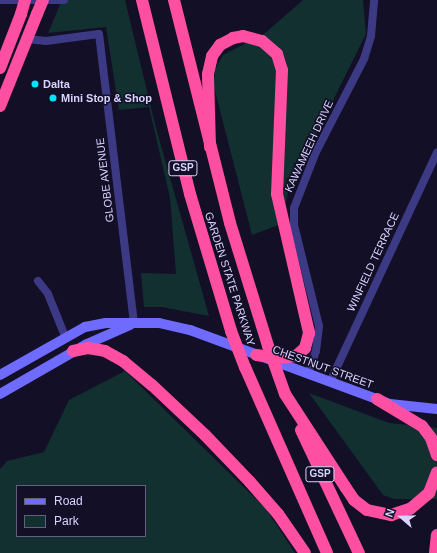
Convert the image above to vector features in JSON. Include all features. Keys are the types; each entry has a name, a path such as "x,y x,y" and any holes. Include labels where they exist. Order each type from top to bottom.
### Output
{"highway":[{"path":"0,68 4,48 21,14 25,0"},
{"path":"0,106 43,0"},
{"name":"GARDEN STATE PARKWAY","path":"174,0 241,265 268,346 285,394 317,467 359,553"},
{"name":"GARDEN STATE PARKWAY","path":"142,2 190,194 231,331 244,367 327,553"},
{"path":"210,147 208,74 212,56 220,45 233,38 243,36 262,41 277,54 282,70 277,194 310,333 305,348 296,356 278,358 256,355"},
{"path":"73,351 88,348 105,351 123,361 152,385 250,482 278,514 305,553"},
{"path":"285,394 346,488 358,504 367,510 391,515 410,509 429,493 437,472"},
{"path":"377,399 422,426 432,438 437,455"},
{"path":"435,553 437,535"}],"main road":[{"name":"CHESTNUT STREET","path":"0,375 65,336 98,323 159,323 182,328 377,399 406,407 437,409"},
{"name":"CHESTNUT STREET","path":"0,394 73,351 134,324"}],"street":[{"path":"0,0 64,0"},
{"name":"KAWAMEEH DRIVE","path":"308,374 318,346 319,326 294,225 294,208 316,152 364,59 371,36 374,0"},
{"name":"GLOBE AVENUE","path":"27,39 46,41 99,34 134,324"},
{"name":"WINFIELD TERRACE","path":"330,382 437,152"},
{"path":"38,281 48,294 65,336"}],"green space":[{"path":"62,0 125,0 156,128 209,316 162,307 144,307 141,273 176,274 170,198 149,107 119,110 106,27 48,33"},
{"path":"303,0 363,0 366,34 289,189 281,224 252,235 214,87 215,70 223,55 264,34"},
{"path":"125,371 266,509 295,553 0,553 0,469 7,461 44,452 69,400"},
{"path":"309,393 389,423 437,428 437,499 394,499 383,495"}],"place":[{"name":"Dalta","path":"35,84"},
{"name":"Mini Stop & Shop","path":"53,98"}]}
